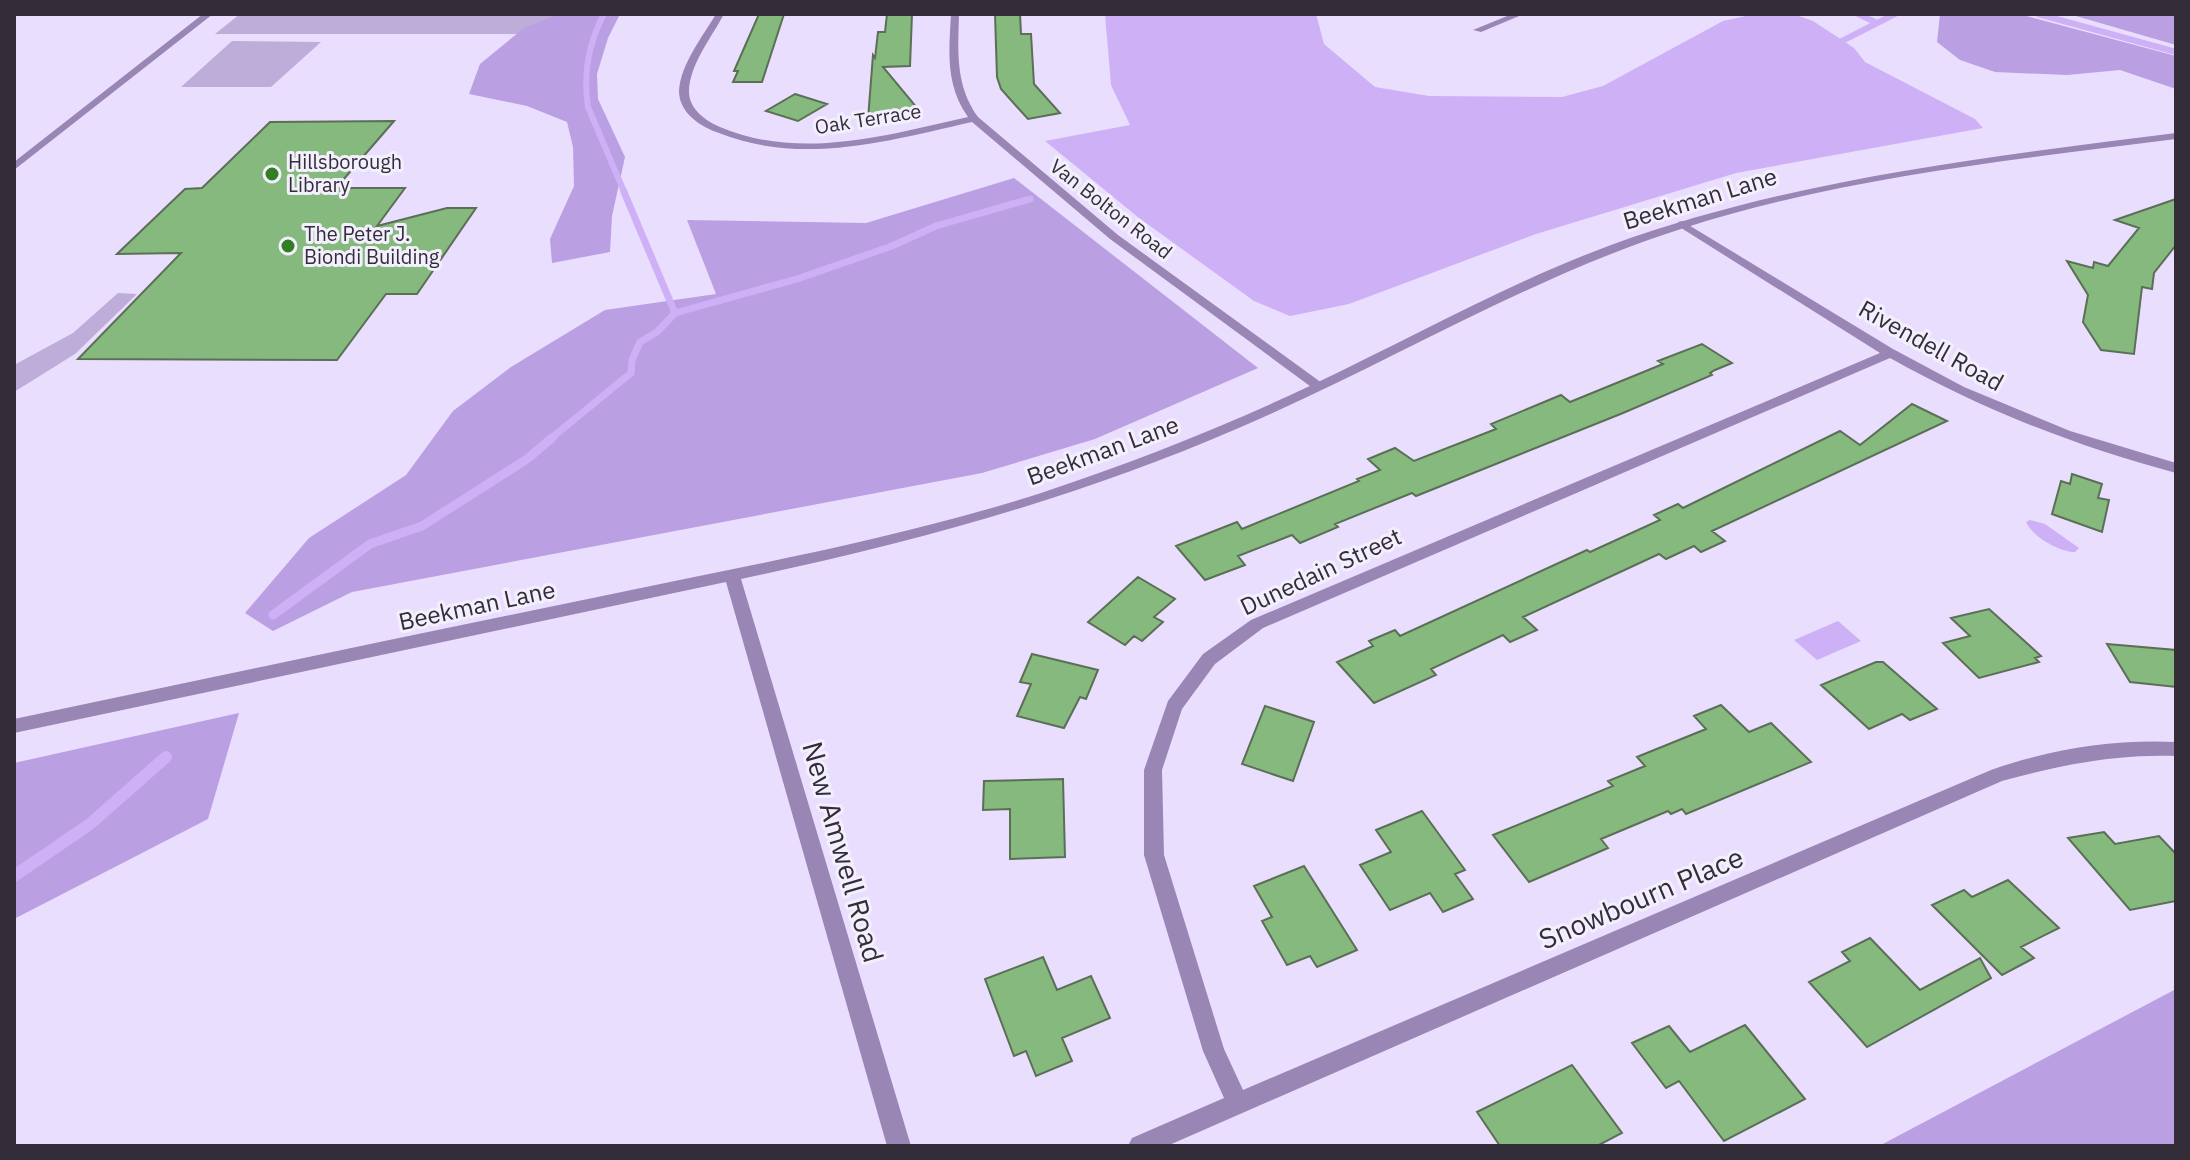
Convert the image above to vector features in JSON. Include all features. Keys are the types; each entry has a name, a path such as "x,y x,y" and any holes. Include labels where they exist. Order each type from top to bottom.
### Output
{"street":[{"path":"14,167 209,14"},
{"name":"Oak Terrace","path":"720,14 687,80 684,94 689,108 702,122 723,133 753,141 821,147 858,143 974,119"},
{"name":"Van Bolton Road","path":"955,14 953,80 957,96 974,119 1114,237 1319,386"},
{"path":"1478,30 1520,14"},
{"name":"Beekman Lane","path":"14,726 732,574 918,533 999,511 1163,455 1319,386 1529,284 1682,224 1761,201 1854,182 2176,136"},
{"name":"Rivendell Road","path":"1682,224 1891,353 1956,389 2019,418 2082,441 2176,468"},
{"name":"Dunedain Street","path":"1237,1102 1214,1051 1154,855 1153,770 1174,706 1209,659 1257,624 1891,353"},
{"name":"New Amwell Road","path":"732,574 899,1146"},
{"name":"Snowbourn Place","path":"1140,1146 1998,775 2074,753 2152,747 2176,749"}],"shaded area":[{"path":"240,14 589,14 577,34 215,34"},
{"path":"560,14 620,14 608,38 597,74 598,99 625,157 612,216 610,252 552,263 550,239 574,186 573,147 567,122 527,106 469,94 480,64 524,28"},
{"path":"1105,14 1316,14 1324,44 1375,87 1429,96 1562,97 1603,86 1723,21 1755,14 1793,14 1813,21 1854,48 1865,62 1975,119 1983,128 1736,173 1536,234 1349,304 1290,316 1254,301 1139,218 1045,141 1130,125 1111,85"},
{"path":"1940,14 2019,14 2176,56 2176,89 2120,70 2067,75 1995,72 1960,60 1937,42"},
{"path":"2069,14 2176,14 2176,45"},
{"path":"232,41 321,42 271,87 181,87"},
{"path":"1014,178 1258,368 1095,439 982,473 352,592 273,631 245,613 309,538 406,475 453,411 511,367 605,310 716,294 687,220 866,223"},
{"path":"118,293 137,294 75,354 14,392 14,365 73,333"},
{"path":"2030,520 2045,524 2079,548 2075,552 2069,551 2047,542 2029,527 2026,522"},
{"path":"1838,621 1861,641 1817,660 1794,640"},
{"path":"239,713 208,819 14,919 14,763"},
{"path":"2176,989 2176,1146 1879,1146"}],"building":[{"path":"759,14 784,14 762,82 733,82 738,71 734,71"},
{"path":"887,14 912,14 910,66 883,67 918,109 868,119 873,55 875,58 878,32 885,32"},
{"path":"995,14 1020,14 1021,34 1031,34 1034,84 1060,113 1028,119 1001,89 997,77"},
{"path":"795,94 827,104 798,121 766,111"},
{"name":"The Peter J. Biondi Building","path":"394,121 336,188 405,188 377,226 447,208 476,208 417,294 386,294 337,360 78,359 181,253 117,254 185,189 202,188 270,122"},
{"path":"2176,199 2176,245 2154,273 2152,289 2142,287 2134,354 2101,350 2083,322 2088,295 2067,261 2093,268 2094,262 2108,266 2139,228 2115,220"},
{"path":"1702,344 1732,363 1710,373 1712,375 1623,413 1416,496 1412,493 1335,524 1338,527 1300,543 1292,535 1238,556 1245,565 1205,580 1176,546 1237,522 1242,529 1359,481 1357,479 1380,470 1368,459 1395,448 1414,461 1496,429 1491,424 1561,395 1570,402 1663,364 1658,361"},
{"path":"1912,404 1947,421 1712,531 1725,541 1701,552 1694,546 1666,559 1659,554 1523,617 1537,630 1510,642 1503,635 1431,669 1436,675 1374,703 1337,662 1373,646 1369,641 1395,630 1400,636 1660,520 1654,515 1678,504 1683,508 1840,431 1860,445"},
{"path":"2072,474 2102,484 2098,498 2109,500 2102,532 2052,514 2061,481 2070,484"},
{"path":"1138,577 1175,599 1154,617 1163,622 1142,641 1134,636 1125,645 1088,622"},
{"path":"1989,609 2041,656 2035,658 2039,662 1979,678 1943,643 1970,636 1951,618"},
{"path":"2107,644 2176,650 2176,687 2130,682"},
{"path":"1032,654 1098,670 1086,699 1080,697 1064,728 1017,716 1031,684 1020,682"},
{"path":"1876,662 1883,662 1937,709 1910,720 1902,714 1869,729 1821,685"},
{"path":"1721,705 1749,732 1771,723 1811,762 1686,814 1682,809 1671,814 1668,811 1601,839 1608,848 1529,882 1493,835 1613,786 1608,781 1645,766 1637,757 1706,729 1694,716"},
{"path":"1265,706 1314,722 1293,781 1242,764"},
{"path":"1063,779 1065,857 1010,859 1010,809 983,810 984,781"},
{"path":"1422,811 1465,870 1455,874 1473,899 1443,912 1430,893 1390,910 1360,865 1391,852 1376,830"},
{"path":"2104,832 2115,844 2159,836 2176,854 2176,901 2130,910 2068,838"},
{"path":"1304,866 1357,950 1317,967 1310,956 1287,965 1262,921 1272,917 1254,886"},
{"path":"2008,880 2059,928 2021,947 2034,958 2002,975 1932,905 1964,890 1972,897"},
{"path":"1870,938 1920,990 1980,958 1991,978 1867,1047 1809,982 1850,961 1842,952"},
{"path":"1043,957 1057,990 1091,976 1110,1018 1062,1038 1072,1061 1036,1076 1026,1051 1014,1056 985,979"},
{"path":"1745,1025 1805,1099 1724,1141 1679,1081 1666,1088 1632,1043 1669,1026 1690,1052"},
{"path":"1572,1065 1622,1133 1597,1146 1500,1146 1477,1112"}],"waterway":[{"path":"604,14 588,59 588,107 625,194"},
{"path":"1858,14 1877,23"},
{"path":"1834,45 1895,14"},
{"path":"2038,14 2176,52"},
{"path":"624,192 675,313"},
{"path":"675,313 797,279 892,246 936,226 1030,199"},
{"path":"549,440 631,373 632,360 640,342 657,332 675,313"},
{"path":"273,615 370,544 422,526 527,459 552,438"},
{"path":"14,876 90,824 166,757"}],"place":[{"name":"Hillsborough Library","path":"272,174"},
{"name":"The Peter J. Biondi Building","path":"288,246"}]}
